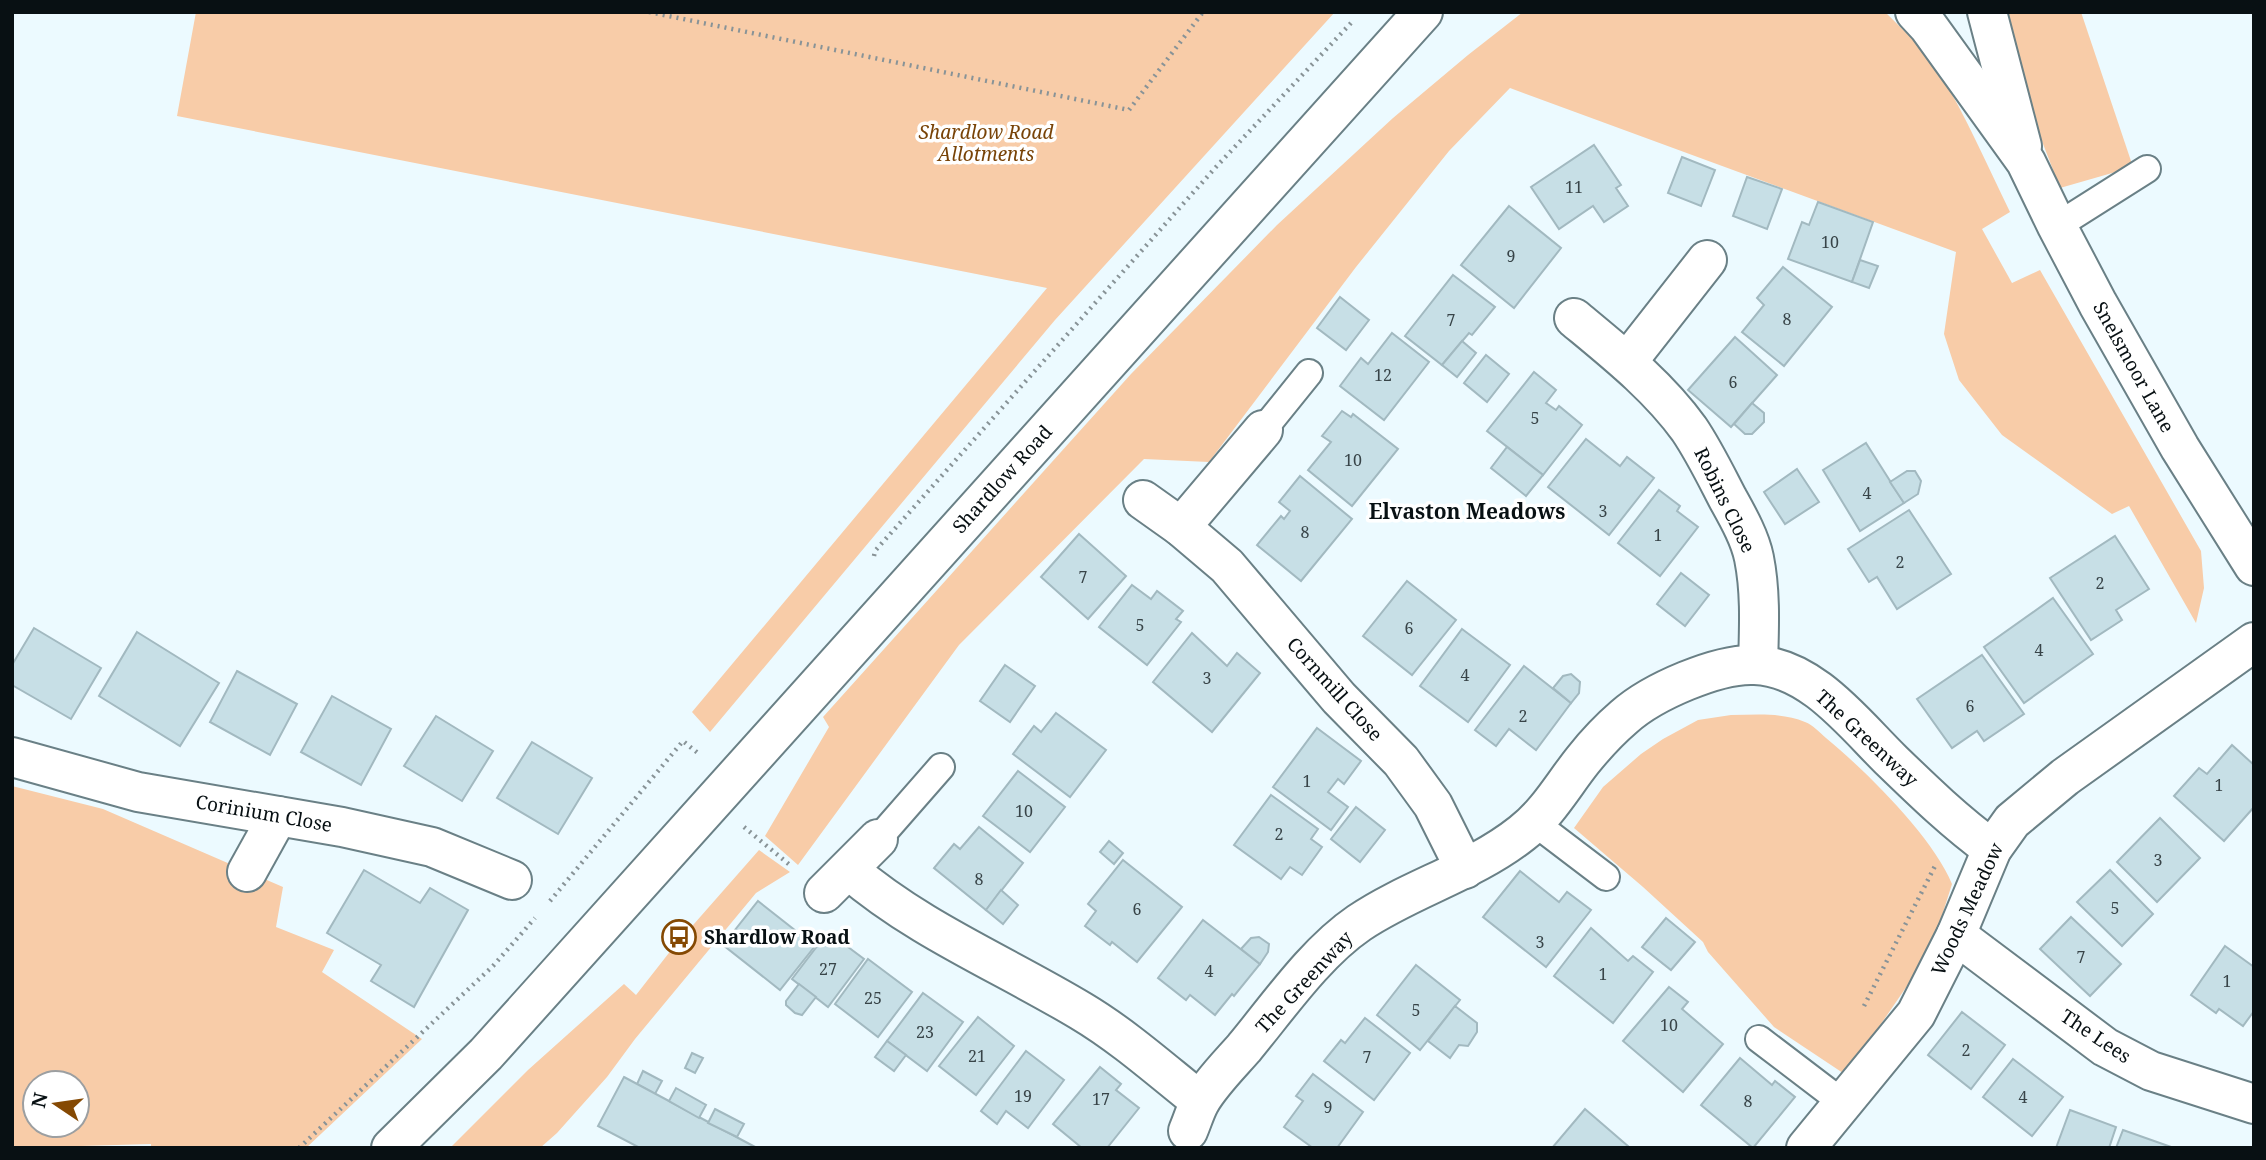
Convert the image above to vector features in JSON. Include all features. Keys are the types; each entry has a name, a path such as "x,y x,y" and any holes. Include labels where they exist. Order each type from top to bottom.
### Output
{"street":[{"name":"Snelsmoor Lane","path":"1915,12 1928,26 2026,162 2057,226 2180,448 2254,566"},
{"name":"Snelsmoor Lane","path":"1987,12 2026,162"},
{"name":"Shardlow Road","path":"391,1148 486,1054 1425,16"},
{"path":"1627,362 1707,260"},
{"name":"Robins Close","path":"1574,318 1627,362 1688,428 1711,465 1753,554 1758,581 1758,665"},
{"path":"1181,527 1263,430"},
{"name":"Cornmill Close","path":"1143,500 1181,527 1227,566 1339,698 1401,761 1433,804 1465,869"},
{"name":"Woods Meadow","path":"1805,1148 1916,1014 1956,935 1992,849 2012,821 2055,784 2254,642"},
{"name":"The Greenway","path":"836,882 876,894 951,941 1084,1013 1194,1116 1307,972 1338,940 1359,923 1408,895 1465,869 1506,846 1535,822 1584,759 1625,716 1657,695 1696,677 1734,666 1758,665 1786,673 1810,685 1838,706 1957,823 1992,849"},
{"name":"Corinium Close","path":"12,757 138,792 342,827 432,847 512,880"},
{"path":"247,872 278,816"},
{"path":"836,882 878,839"},
{"name":"The Lees","path":"1956,935 2105,1047 2151,1071 2254,1104"}],"lane":[{"path":"2057,226 2147,169"},
{"path":"1263,430 1309,373"},
{"path":"878,839 941,766"},
{"path":"1535,822 1606,877"},
{"path":"1759,1039 1843,1103"}],"path":[{"path":"649,12 1129,110 1203,12"},
{"path":"547,905 683,741 723,791 836,882"},
{"path":"1859,1016 1957,823"},
{"path":"299,1148 493,966 538,915"}],"green space":[{"name":"Shardlow Road Allotments","path":"196,12 1335,12 1055,320 710,732 692,712 1047,288 177,116"},
{"path":"1523,12 1885,12 1921,48 1939,72 2010,212 1982,229 2012,283 2040,270 2201,551 2204,588 2196,623 2129,506 2112,514 2002,435 1959,380 1944,334 1956,252 1510,88 1449,151 1356,267 1209,462 1144,459 959,645 798,865 765,836 829,727 823,717 1131,374 1277,225 1393,118"},
{"path":"1998,12 2081,12 2133,167 2060,188"},
{"path":"1731,715 1787,717 1814,727 1897,806 1930,846 1952,884 1939,925 1920,967 1846,1075 1774,1027 1708,952 1703,942 1574,828 1603,787 1641,754 1698,720"},
{"path":"12,786 103,809 283,887 276,927 334,950 322,972 422,1039 306,1148 151,1148 151,1144 12,1148"},
{"path":"759,850 790,872 756,893 635,1039 607,1077 557,1133 540,1148 450,1148 528,1070 624,984 636,995 672,949"}],"building":[{"path":"1594,145 1621,185 1616,188 1628,206 1604,222 1593,206 1559,229 1531,187"},
{"path":"1682,157 1715,170 1701,206 1668,193"},
{"path":"1747,177 1782,189 1767,229 1733,216"},
{"path":"1818,202 1873,222 1852,282 1788,259 1802,222 1809,225"},
{"path":"1509,206 1561,248 1514,308 1461,265"},
{"path":"1860,260 1878,266 1869,288 1852,282"},
{"path":"1783,267 1832,307 1784,366 1742,332 1764,305 1757,298"},
{"path":"1453,275 1495,307 1442,365 1405,336"},
{"path":"1340,297 1369,320 1346,350 1317,328"},
{"path":"1392,333 1429,362 1384,420 1340,386 1361,358 1368,364"},
{"path":"1735,337 1777,375 1731,427 1688,390"},
{"path":"1462,341 1476,353 1457,377 1442,365"},
{"path":"1486,355 1509,374 1487,402 1464,383"},
{"path":"1534,372 1556,390 1546,403 1556,410 1559,406 1582,425 1543,475 1487,431"},
{"path":"1752,403 1764,413 1764,422 1752,434 1745,434 1734,424"},
{"path":"1342,411 1351,417 1353,414 1398,449 1352,506 1308,470 1331,442 1322,436"},
{"path":"1586,439 1620,466 1627,457 1654,478 1609,535 1548,487"},
{"path":"1866,443 1904,503 1860,531 1823,470"},
{"path":"1507,447 1543,475 1526,496 1491,468"},
{"path":"1797,469 1819,502 1785,524 1764,492"},
{"path":"1907,471 1915,471 1921,481 1918,494 1904,503 1890,482"},
{"path":"1300,476 1352,519 1301,581 1257,545 1281,516 1284,519 1290,511 1279,502"},
{"path":"1659,490 1680,506 1677,511 1698,527 1660,576 1618,543"},
{"path":"1909,510 1951,574 1897,609 1877,577 1869,582 1848,549"},
{"path":"1079,534 1126,576 1088,619 1041,577"},
{"path":"2115,536 2149,589 2116,610 2122,620 2091,640 2050,578"},
{"path":"1681,573 1709,595 1685,626 1657,604"},
{"path":"1407,581 1456,620 1412,675 1363,636"},
{"path":"1132,585 1151,599 1157,591 1183,611 1176,619 1181,622 1147,665 1099,627"},
{"path":"2053,598 2093,654 2024,703 1984,647"},
{"path":"34,628 101,668 71,719 12,685 12,665"},
{"path":"1462,629 1510,665 1468,722 1420,686"},
{"path":"137,632 219,683 180,746 99,696"},
{"path":"1192,633 1227,666 1237,653 1260,673 1212,732 1153,682"},
{"path":"1982,655 2024,714 1984,741 1977,731 1952,748 1917,699"},
{"path":"1005,665 1035,686 1010,722 980,701"},
{"path":"1524,666 1571,703 1536,750 1509,729 1496,746 1475,730"},
{"path":"237,671 297,704 270,755 210,722"},
{"path":"1571,674 1580,682 1579,693 1571,703 1553,688 1563,676"},
{"path":"332,696 391,729 361,785 301,752"},
{"path":"1056,713 1106,750 1070,797 1013,754 1034,726 1041,732"},
{"path":"436,716 493,751 462,801 404,766"},
{"path":"1317,728 1361,761 1344,784 1338,779 1328,792 1348,807 1331,830 1273,787"},
{"path":"532,742 592,778 558,834 497,798"},
{"path":"2232,745 2254,765 2254,807 2224,841 2174,796 2199,768 2207,774"},
{"path":"1018,771 1065,807 1030,852 983,816"},
{"path":"1271,795 1318,829 1311,839 1322,847 1302,875 1290,867 1281,879 1234,845"},
{"path":"1356,807 1385,830 1360,862 1331,839"},
{"path":"2160,818 2200,858 2157,902 2117,862"},
{"path":"979,827 1023,863 986,910 934,868 954,844 960,849"},
{"path":"1109,841 1123,853 1114,864 1100,852"},
{"path":"1123,860 1182,907 1137,962 1112,942 1110,945 1085,926 1096,911 1088,904"},
{"path":"364,870 420,903 430,888 468,910 414,1007 371,981 381,965 327,933"},
{"path":"2110,870 2153,914 2122,946 2077,902"},
{"path":"1520,871 1559,902 1567,892 1591,910 1546,967 1483,917"},
{"path":"1001,890 1018,905 1003,924 986,910"},
{"path":"758,901 815,946 780,990 723,945"},
{"path":"2071,917 2121,964 2090,996 2040,949"},
{"path":"1666,918 1695,942 1671,970 1642,947"},
{"path":"1203,920 1260,964 1215,1015 1190,995 1186,1000 1158,978"},
{"path":"1591,928 1628,961 1633,956 1653,972 1613,1023 1554,976"},
{"path":"828,932 864,959 828,1007 792,979"},
{"path":"1259,937 1269,944 1268,952 1260,964 1241,949 1251,938"},
{"path":"2225,946 2254,967 2254,1011 2243,1026 2219,1009 2216,1013 2191,995"},
{"path":"868,959 912,992 878,1037 835,1004"},
{"path":"1416,965 1460,1000 1420,1050 1377,1015"},
{"path":"799,984 816,997 802,1015 786,1005 786,1001"},
{"path":"1669,987 1688,1002 1682,1009 1723,1044 1683,1092 1623,1041"},
{"path":"923,993 963,1022 927,1071 887,1041"},
{"path":"1455,1006 1477,1023 1477,1032 1468,1046 1459,1045 1450,1058 1428,1041"},
{"path":"1962,1012 2005,1045 1971,1089 1928,1055"},
{"path":"978,1017 1014,1046 976,1095 939,1066"},
{"path":"1365,1018 1410,1053 1374,1100 1324,1061 1341,1040 1345,1043"},
{"path":"887,1041 906,1055 894,1071 875,1057"},
{"path":"1026,1051 1064,1080 1028,1128 1006,1111 997,1124 981,1111"},
{"path":"692,1053 703,1058 695,1073 685,1068"},
{"path":"1740,1058 1772,1085 1775,1081 1795,1097 1753,1148 1701,1105"},
{"path":"2013,1059 2063,1097 2032,1136 1983,1097"},
{"path":"1100,1067 1121,1084 1116,1090 1139,1108 1107,1148 1082,1148 1053,1124"},
{"path":"643,1071 662,1081 655,1094 637,1084"},
{"path":"1313,1074 1363,1112 1337,1148 1313,1148 1284,1127 1303,1101 1296,1096"},
{"path":"624,1077 757,1148 640,1148 598,1126"},
{"path":"676,1088 706,1105 699,1118 669,1101"},
{"path":"715,1109 744,1124 737,1137 708,1123"},
{"path":"1585,1109 1629,1147 1629,1148 1552,1148"},
{"path":"2070,1110 2116,1127 2109,1148 2056,1148"},
{"path":"2123,1130 2174,1148 2116,1148"}],"place":[{"name":"Shardlow Road","path":"679,937"}],"district":[{"name":"Elvaston Meadows","path":"1467,512"}]}
